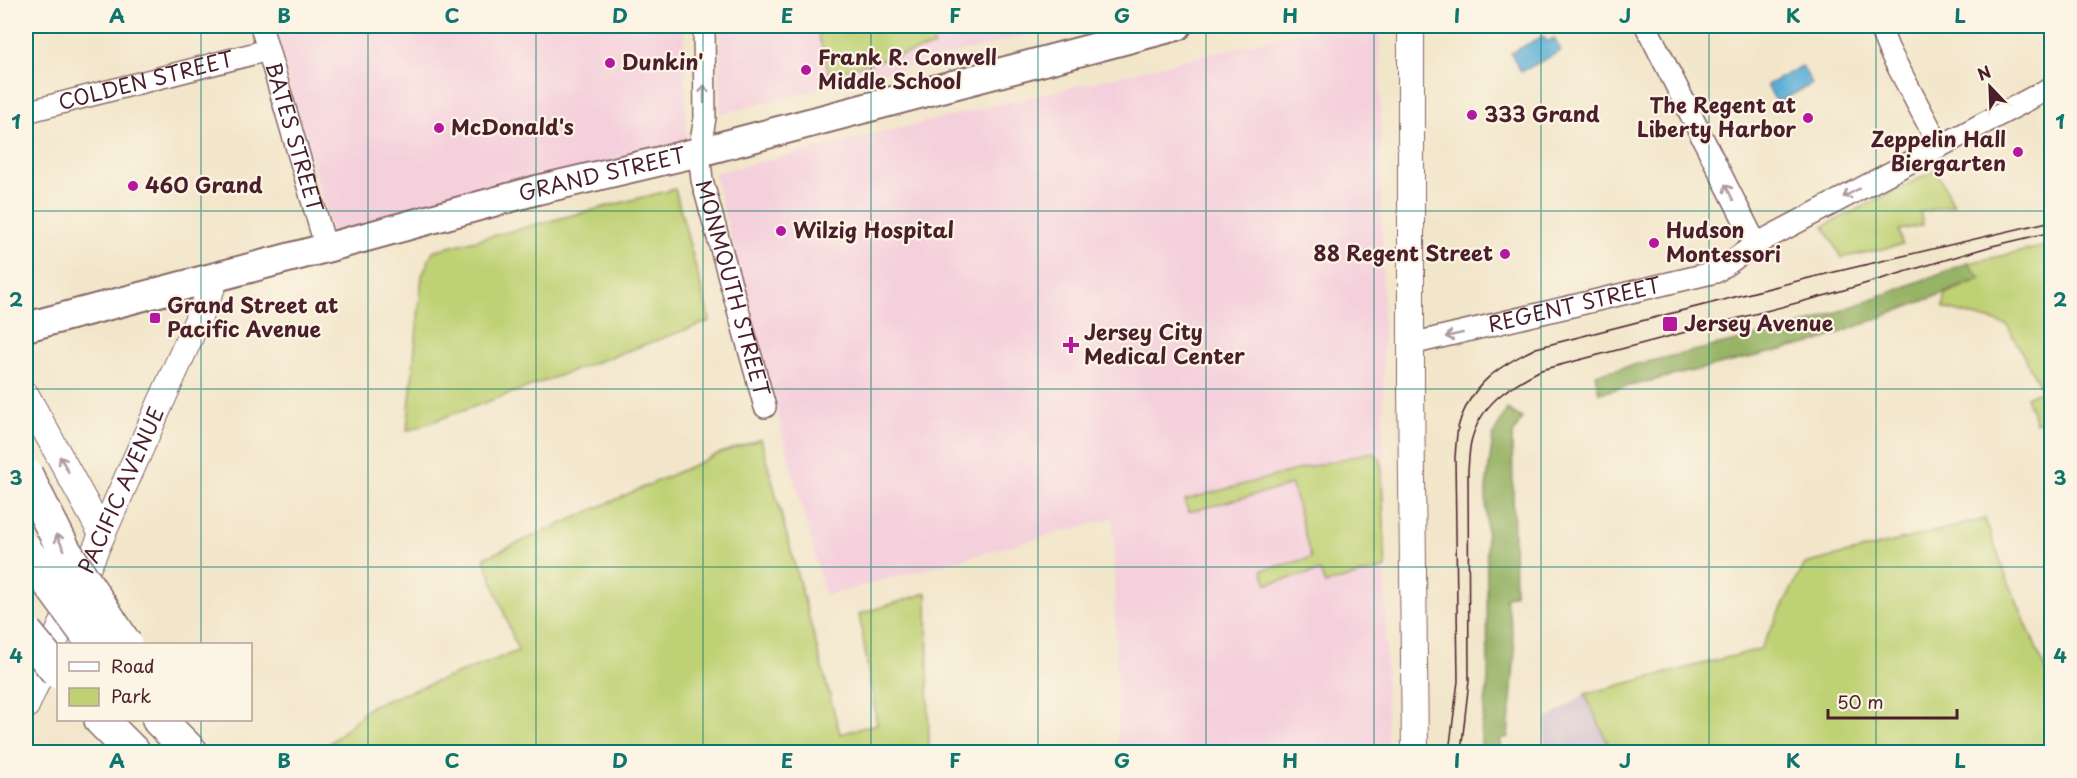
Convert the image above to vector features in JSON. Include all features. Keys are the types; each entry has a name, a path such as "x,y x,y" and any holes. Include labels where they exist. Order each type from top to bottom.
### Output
{"highway":[{"path":"26,476 64,550 124,643"},
{"path":"26,551 93,643"},
{"path":"26,590 64,643"},
{"path":"26,633 57,671"},
{"path":"102,721 133,753"},
{"path":"129,721 159,753"},
{"path":"160,721 191,753"},
{"path":"185,721 215,753"}],"main road":[{"name":"GRAND STREET","path":"26,327 537,190 699,152 1177,26"}],"street":[{"name":"BATES STREET","path":"261,26 326,248"},
{"name":"MONMOUTH STREET","path":"704,26 705,118 699,152 702,180 765,407"},
{"path":"1411,26 1415,753"},
{"path":"1646,26 1756,244"},
{"path":"1879,26 1939,146"},
{"name":"COLDEN STREET","path":"26,112 268,50"},
{"name":"REGENT STREET","path":"1412,344 1716,272 1756,244 2052,87"},
{"name":"PACIFIC AVENUE","path":"27,697 217,276"},
{"path":"26,395 102,534"}],"shaded area":[{"path":"273,26 684,26 687,142 332,234"},
{"name":"Frank R. Conwell Middle School","path":"720,26 1063,26 721,114"},
{"name":"Jersey City Medical Center","path":"1325,26 1367,26 1380,33 1387,752 1118,752 1113,518 825,596 714,173"},
{"path":"1585,694 1612,752 1544,752 1546,720"}],"green space":[{"path":"816,26 929,26 934,46 829,74"},
{"path":"1936,170 1954,205 1920,212 1923,225 1899,230 1902,245 1841,258 1824,226"},
{"path":"675,189 710,321 407,431 422,276 433,251"},
{"path":"2042,247 2051,251 2051,416 2036,423 2026,397 2042,390 2007,325 1944,308 1945,294 1980,279 1968,263"},
{"path":"1968,263 1981,279 1816,342 1599,393 1595,374 1800,326"},
{"path":"1507,409 1522,418 1512,436 1515,594 1505,598 1515,651 1508,737 1500,739 1500,752 1481,752 1481,733 1488,681 1486,489 1493,436"},
{"path":"761,439 840,734 877,724 859,614 927,593 929,752 320,752 371,706 518,651 484,558 723,452"},
{"path":"1372,452 1381,460 1386,568 1325,584 1320,571 1267,584 1262,570 1311,558 1292,485 1188,512 1185,500"},
{"path":"1985,519 2051,683 2051,752 1612,752 1585,694 1760,649 1805,564"}],"water":[{"path":"1543,36 1547,42 1554,38 1561,51 1521,72 1511,53"},
{"path":"1802,66 1812,84 1777,103 1767,85"}],"tram line":[{"path":"1449,752 1458,681 1455,457 1457,436 1459,424 1471,397 1488,377 1536,348 1809,278 2052,221"},
{"path":"1461,752 1469,681 1469,452 1481,417 1497,398 1541,370 1827,295 1992,246 2052,232"}],"place":[{"name":"Dunkin'","path":"610,63"},
{"name":"Frank R. Conwell Middle School","path":"806,70"},
{"name":"333 Grand","path":"1472,115"},
{"name":"The Regent at Liberty Harbor","path":"1808,118"},
{"name":"McDonald's","path":"439,128"},
{"name":"Zeppelin Hall Biergarten","path":"2018,152"},
{"name":"460 Grand","path":"133,186"},
{"name":"Wilzig Hospital","path":"781,231"},
{"name":"Hudson Montessori","path":"1654,243"},
{"name":"88 Regent Street","path":"1505,254"},
{"name":"Grand Street at Pacific Avenue","path":"155,318"},
{"name":"Jersey Avenue","path":"1670,324"},
{"name":"Jersey City Medical Center","path":"1071,345"}]}
